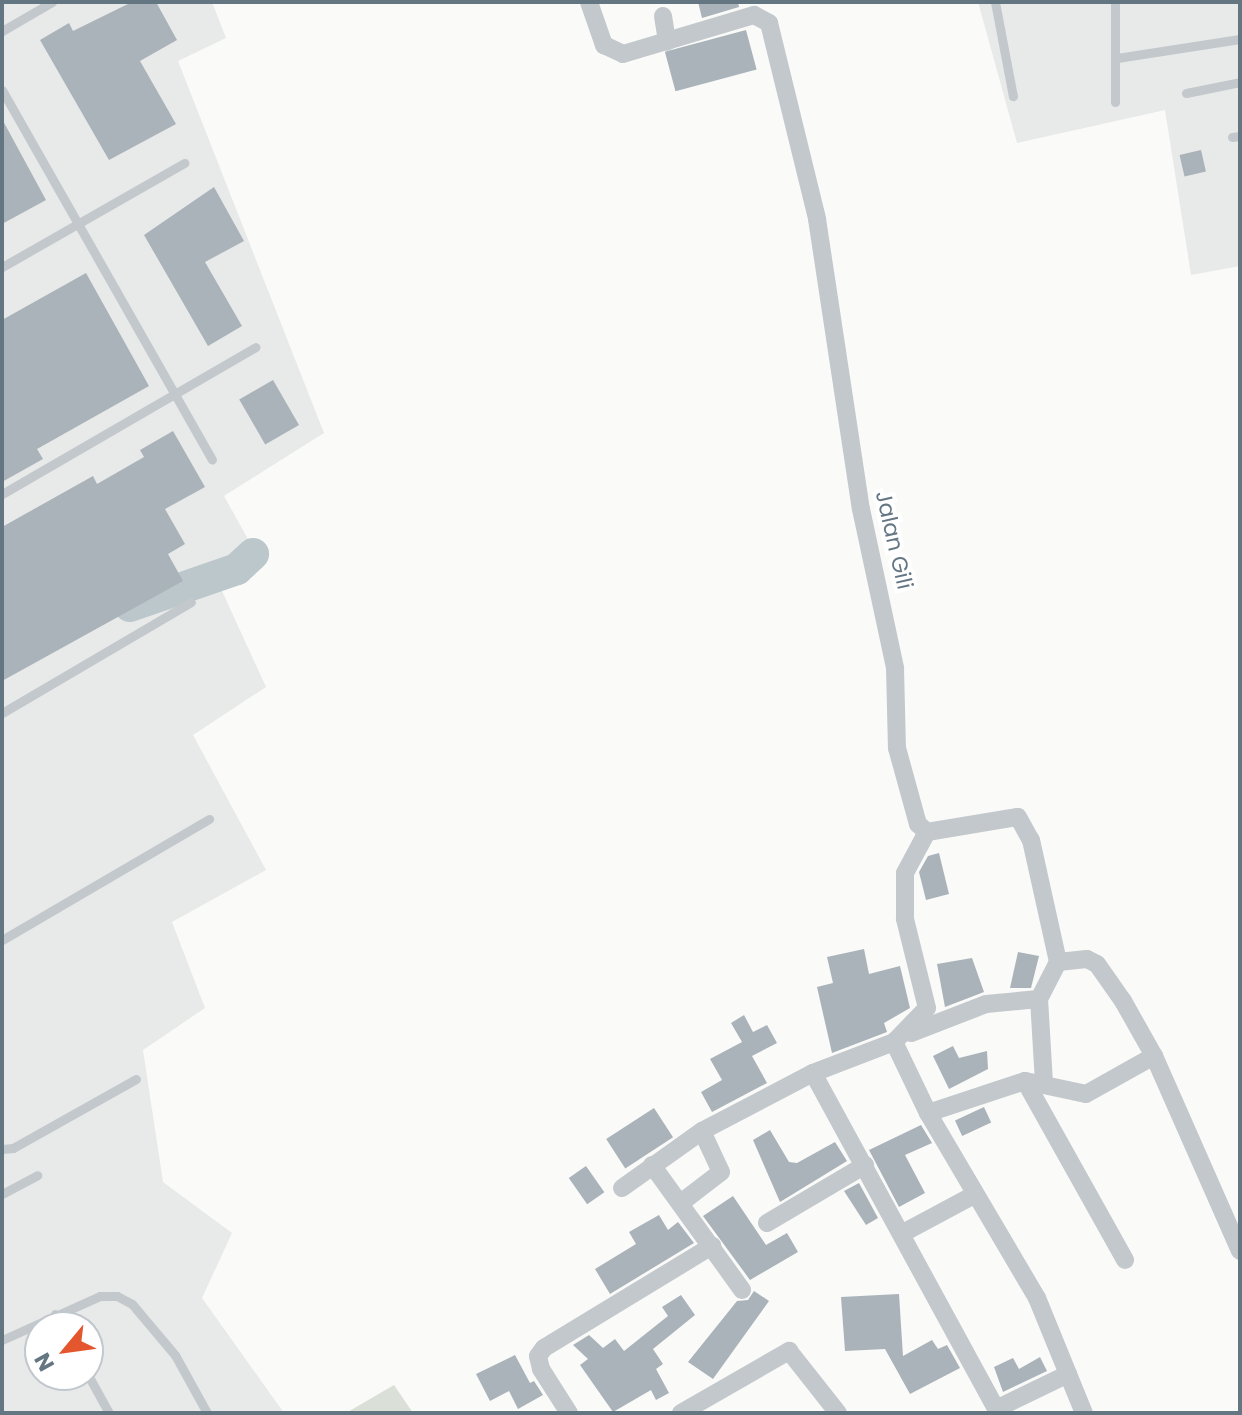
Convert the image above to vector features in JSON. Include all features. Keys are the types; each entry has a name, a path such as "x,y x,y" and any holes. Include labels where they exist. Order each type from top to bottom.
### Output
{"street":[{"path":"589,2 604,45 623,54 667,42 663,16"},
{"name":"Jalan Gili","path":"667,42 762,15 774,37 817,219 861,509 895,668 897,748 918,824 927,832"},
{"path":"894,1042 927,1008 905,919 905,873 927,832 1018,817 1031,840 1058,962 1039,999 1044,1083"},
{"path":"1058,962 1087,959 1097,964 1154,1056 1240,1251"},
{"path":"622,1188 702,1131 813,1073 986,1004 1039,999"},
{"path":"894,1042 928,1113 1037,1298 1084,1413"},
{"path":"928,1113 1025,1081 1086,1094 1154,1056"},
{"path":"813,1073 903,1233 997,1411 1068,1374"},
{"path":"1025,1081 1125,1260"},
{"path":"682,1202 721,1172 702,1131"},
{"path":"652,1165 682,1202 742,1290"},
{"path":"767,1223 865,1165"},
{"path":"903,1233 974,1195"},
{"path":"569,1413 541,1369 538,1356 544,1348 712,1246"},
{"path":"681,1413 789,1351 836,1412"}],"lane":[{"path":"2,31 52,2"},
{"path":"995,2 1013,96"},
{"path":"1115,2 1115,102"},
{"path":"1117,58 1240,39"},
{"path":"1186,93 1240,82"},
{"path":"2,90 212,459"},
{"path":"2,267 184,163"},
{"path":"2,494 256,347"},
{"path":"2,713 191,602"},
{"path":"2,940 209,819"},
{"path":"2,1149 13,1148 136,1079"},
{"path":"2,1194 37,1175"},
{"path":"62,1311 100,1296 117,1296 132,1304 175,1355 207,1413"},
{"path":"2,1340 24,1329"},
{"path":"97,1391 109,1413"}],"shaded area":[{"path":"2,2 212,2 226,38 178,61 324,433 224,496 259,559 217,580 266,687 193,735 266,870 172,922 205,1008 143,1050 163,1182 232,1233 202,1298 284,1413 2,1413"},
{"path":"978,2 1240,2 1240,266 1191,275 1165,110 1017,143"},
{"path":"394,1385 413,1413 346,1413"}],"building":[{"path":"132,2 156,2 177,40 140,61 176,124 109,160 40,40 69,23 73,31"},
{"path":"698,2 738,2 739,7 702,18"},
{"path":"746,30 757,70 675,91 665,52"},
{"path":"2,119 46,200 2,224"},
{"path":"1201,150 1206,171 1185,176 1180,155"},
{"path":"214,187 244,241 205,262 242,326 208,346 144,235"},
{"path":"86,273 149,386 37,449 43,459 2,482 2,320"},
{"path":"273,380 299,425 265,445 239,400"},
{"path":"173,431 205,487 165,509 185,544 168,554 183,581 2,681 2,527 93,476 97,484 144,457 140,450"},
{"path":"939,853 949,894 926,900 919,872 928,856"},
{"path":"864,949 869,974 900,966 910,1008 884,1023 887,1032 832,1053 817,987 833,983 827,957"},
{"path":"1018,952 1039,956 1031,988 1010,988"},
{"path":"972,958 984,992 945,1007 937,964"},
{"path":"744,1015 753,1032 767,1025 777,1043 752,1056 767,1083 712,1112 701,1092 722,1080 710,1059 742,1042 731,1023"},
{"path":"953,1046 959,1058 987,1051 988,1069 949,1089 933,1056"},
{"path":"984,1107 991,1122 962,1136 955,1121"},
{"path":"654,1108 673,1137 625,1168 606,1139"},
{"path":"921,1125 932,1143 905,1155 925,1193 899,1207 869,1150"},
{"path":"770,1130 789,1162 797,1163 835,1142 847,1161 780,1202 753,1140"},
{"path":"586,1166 604,1192 587,1204 569,1178"},
{"path":"859,1183 878,1218 866,1225 844,1191"},
{"path":"733,1196 766,1245 787,1233 798,1252 750,1280 703,1216"},
{"path":"659,1215 668,1230 678,1222 694,1243 610,1294 595,1269 636,1244 629,1232"},
{"path":"754,1291 769,1301 713,1379 688,1362 737,1301 748,1300"},
{"path":"899,1294 903,1356 932,1340 938,1349 947,1345 960,1368 910,1394 885,1349 845,1351 841,1297"},
{"path":"681,1295 695,1315 653,1349 663,1364 656,1369 669,1393 656,1400 651,1390 613,1412 580,1365 588,1359 573,1345 589,1335 603,1348 615,1339 624,1351 668,1316 662,1307"},
{"path":"515,1355 530,1383 534,1381 543,1395 518,1409 509,1391 490,1401 476,1374"},
{"path":"1040,1357 1047,1371 1003,1392 994,1367 1013,1358 1019,1369"}],"waterway":[{"path":"130,606 237,569 253,554"}]}
